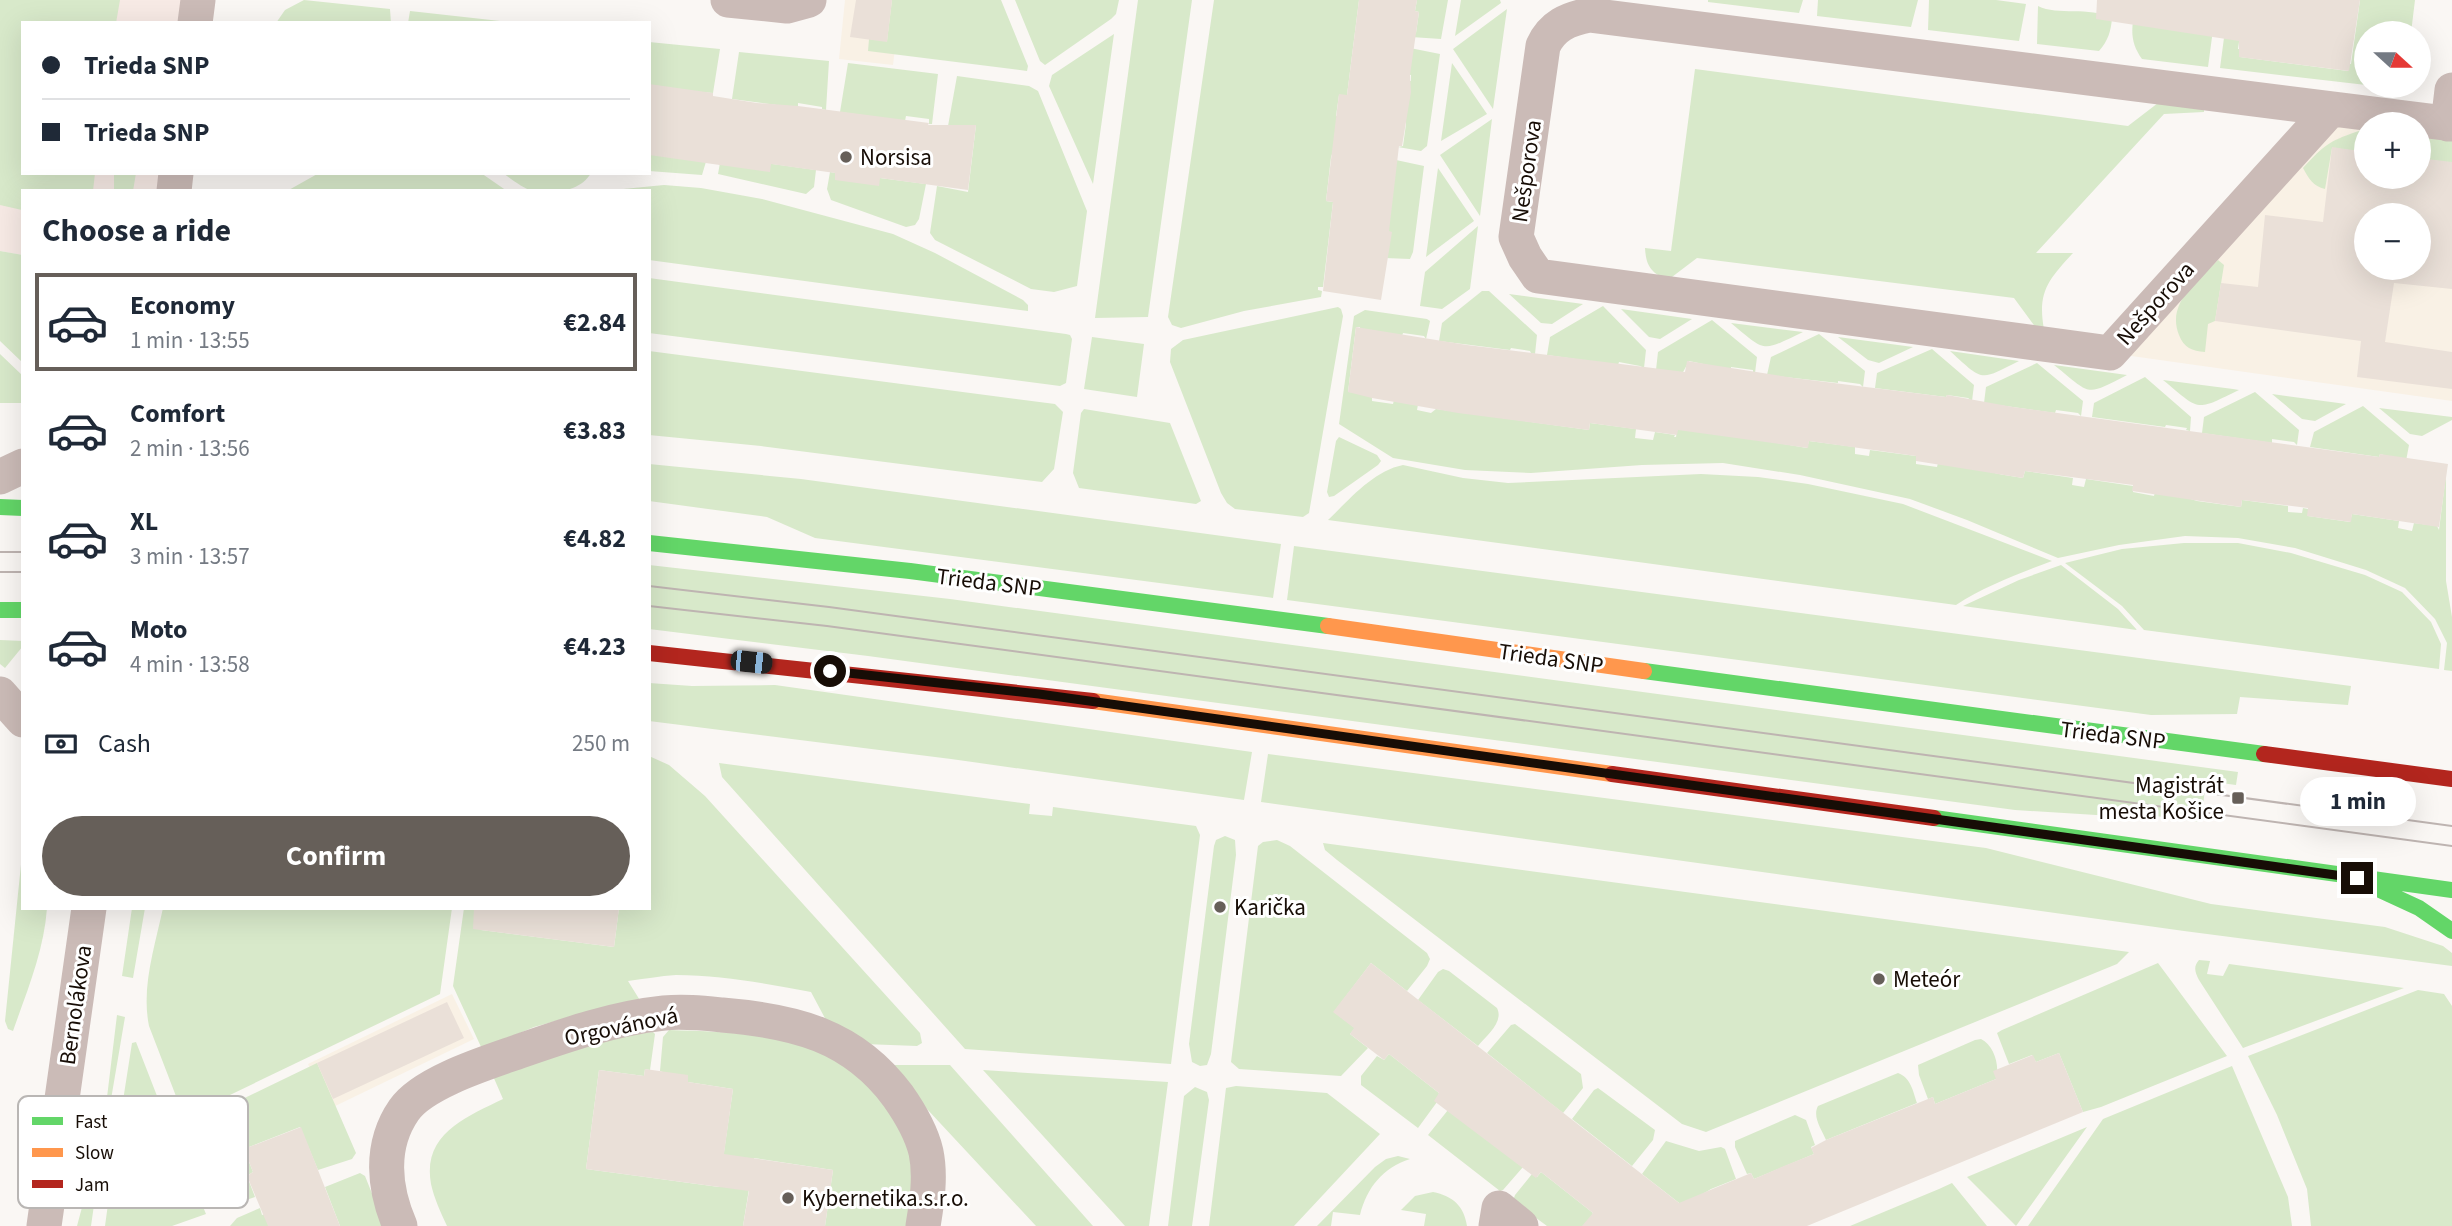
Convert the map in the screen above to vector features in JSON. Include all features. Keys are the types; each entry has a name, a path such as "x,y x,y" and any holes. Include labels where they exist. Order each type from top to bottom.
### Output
{"street":[{"path":"195,21 198,0"},
{"path":"729,0 787,6 809,0"},
{"name":"Nešporova","path":"2330,110 2110,353 1538,276 1516,237 1543,46 1547,37 1564,22 1590,15 2330,110 2451,113"},
{"path":"0,477 21,467"},
{"path":"0,507 21,508"},
{"name":"Trieda SNP","path":"651,543 773,555 1076,592 1828,698 2452,779"},
{"path":"0,610 21,610"},
{"path":"651,653 1039,694 2452,890"},
{"path":"0,694 21,718"},
{"path":"2425,776 2452,766"},
{"path":"2357,878 2419,908 2452,931"},
{"name":"Bernolákova","path":"62,1096 89,910"},
{"name":"Orgovánová","path":"400,1226 386,1184 387,1154 403,1111 426,1090 485,1063 572,1034 662,1013 688,1012 781,1022 826,1037 861,1057 888,1084 918,1127 926,1153 929,1181 923,1226"},
{"name":"Bernolákova","path":"44,1226 47,1208"},
{"path":"1496,1226 1499,1208 1521,1226"}],"shaded area":[{"path":"0,0 198,0 195,21 21,21 21,175 176,175 174,189 21,189 21,255 0,251"},
{"path":"845,0 901,0 893,65 839,59"},
{"path":"2330,110 2354,113 2354,189 2431,189 2431,122 2452,124 2452,401 2110,353"},
{"path":"452,994 474,1039 329,1109 308,1064"}],"green space":[{"path":"0,0 120,0 116,21 21,21 21,175 95,175 93,189 21,189 21,210 0,205"},
{"path":"304,0 390,9 391,21 277,21 285,10"},
{"path":"892,0 1001,0 1028,66 1027,71 868,51 869,39 887,41"},
{"path":"1015,0 1119,0 1116,14 1111,19 1045,65 1040,61"},
{"path":"1138,0 1192,0 1148,317 1095,318"},
{"path":"1214,0 1359,0 1347,95 1339,95 1336,116 1344,118 1331,157 1326,201 1333,202 1323,287 1318,287 1318,290 1322,291 1321,297 1244,311 1181,328 1172,325 1168,317"},
{"path":"1417,0 1448,0 1441,39 1411,37 1416,33 1419,12 1415,11"},
{"path":"1461,0 1500,0 1501,3 1455,36"},
{"path":"1708,0 1803,0 1799,13"},
{"path":"1818,0 1918,0 1911,27 1817,16"},
{"path":"1929,0 1996,0 2026,4 2019,41 1928,30"},
{"path":"2217,0 2208,67 2142,59 2133,41 2133,21"},
{"path":"2229,0 2245,0 2238,49 2240,57 2348,71 2354,43 2354,84 2220,68"},
{"path":"2360,0 2415,0 2412,21 2357,21"},
{"path":"2038,6 2055,10 2094,12 2112,18 2107,40 2099,51 2037,44"},
{"path":"1507,9 1493,109 1453,49"},
{"path":"410,11 500,21 408,21"},
{"path":"1114,34 1093,184 1049,86 1052,75"},
{"path":"651,42 720,49 713,93 651,88"},
{"path":"1410,48 1440,54 1427,146 1421,151 1398,147 1403,146 1406,124 1405,81 1411,81 1411,75 1405,74"},
{"path":"739,52 829,61 826,110 798,103 798,108 732,99"},
{"path":"848,63 938,74 932,124 929,124 929,119 906,116 905,121 840,112"},
{"path":"1452,63 1487,114 1441,141"},
{"path":"1695,69 2128,126 2158,103 2204,109 2204,112 2164,114 2036,253 2073,253 2047,287 2042,305 2044,329 2036,328 2014,298 1697,258 1668,280 1657,275 1648,264 1645,248 1671,251"},
{"path":"957,76 1029,86 1038,91 1087,211 1077,286 1054,292 1031,289 935,240 930,233 937,186 968,192 976,125 973,125 972,129 948,126"},
{"path":"1492,119 1480,216 1440,155"},
{"path":"2354,133 2354,151 2332,148 2325,189 2321,188 2309,179 2303,168 2317,153"},
{"path":"2431,136 2452,138 2452,163 2431,160"},
{"path":"651,148 677,158 708,155 702,175 651,171"},
{"path":"721,157 816,170 814,187 806,194 718,174"},
{"path":"1396,160 1424,166 1410,259 1385,258"},
{"path":"1438,168 1474,221 1426,257"},
{"path":"830,172 835,173 835,180 880,178 926,184 919,219 915,225 906,227 831,200 827,189"},
{"path":"114,175 136,175 133,189 114,189"},
{"path":"315,175 484,175 504,189 291,189"},
{"path":"506,175 589,175 581,184 570,189 527,189"},
{"path":"664,185 701,188 762,199 893,234 1023,300 1028,305 1028,311 651,260 651,189 623,189"},
{"path":"1478,226 1470,289 1442,309 1420,306 1425,272"},
{"path":"0,251 21,255 21,361 0,341"},
{"path":"2218,260 2224,265 2215,321 2208,324 2205,352 2196,351 2186,346 2179,335 2177,313 2186,293"},
{"path":"651,278 1070,335 1072,339 1066,383 1060,386 651,333"},
{"path":"1482,291 1489,291 1537,335 1535,354 1511,348 1439,341 1442,323"},
{"path":"1509,294 1583,304 1552,324 1541,323"},
{"path":"1603,306 1646,350 1644,368 1619,362 1618,365 1547,355 1550,337"},
{"path":"1338,307 1343,316 1309,513 1303,517 1235,509 1221,493 1170,362 1171,349 1183,340"},
{"path":"1621,309 1692,319 1660,339 1649,337"},
{"path":"1365,310 1430,321 1426,339 1424,336 1403,333 1402,336 1360,330 1360,327 1356,327 1348,392 1372,393 1372,401 1393,404 1395,396 1419,399 1417,410 1431,413 1436,409 1589,430 1590,423 1636,429 1635,438 1653,440 1655,432 1676,437 1678,426 1807,448 1809,441 1855,447 1855,454 1869,456 1870,450 1916,456 1916,464 1937,467 1939,459 2023,478 2025,471 2073,478 2072,485 2084,487 2086,479 2133,486 2133,492 2154,496 2156,488 2197,501 2241,507 2242,500 2288,506 2288,512 2302,513 2303,508 2308,509 2308,516 2350,522 2352,514 2399,521 2398,528 2412,531 2414,523 2437,526 2439,530 2446,474 2446,581 2452,617 2452,671 2444,670 2447,643 2435,619 2405,588 2366,570 2295,548 2238,538 2185,536 2119,545 2058,558 1910,499 1800,475 1723,463 1642,465 1531,473 1465,470 1393,458 1339,424 1354,316"},
{"path":"1712,320 1757,357 1755,373 1753,370 1731,367 1731,370 1689,361 1682,374 1656,370 1658,352"},
{"path":"1731,323 1803,332 1765,346 1752,340"},
{"path":"1819,334 1865,371 1863,387 1860,384 1838,381 1767,375 1771,357"},
{"path":"1092,337 1144,344 1137,397 1084,389"},
{"path":"1838,337 1913,347 1879,363 1868,360"},
{"path":"1932,349 1974,385 1972,401 1947,395 1875,388 1877,373"},
{"path":"651,351 1055,404 1063,412 1054,469 1042,482 761,446 651,435"},
{"path":"1950,351 2019,361 1989,375 1982,375"},
{"path":"0,354 21,374 21,403 0,403"},
{"path":"2037,363 2083,401 2081,416 2078,413 2056,410 2055,413 1984,403 1986,387"},
{"path":"2054,365 2127,375 2103,387 2089,390"},
{"path":"2145,377 2191,417 2190,431 2186,430 2187,428 2166,425 2092,417 2094,403"},
{"path":"2163,380 2239,390 2205,405 2198,405"},
{"path":"2255,392 2299,430 2297,445 2294,442 2272,439 2272,443 2202,433 2204,417"},
{"path":"2272,394 2346,404 2315,421 2302,419"},
{"path":"2363,406 2409,445 2406,461 2380,454 2379,457 2310,447 2314,432"},
{"path":"2379,408 2452,417 2452,420 2422,436 2410,434"},
{"path":"1084,409 1170,423 1201,501 1196,504 1079,488 1073,473 1081,413"},
{"path":"1339,437 1377,455 1381,461 1329,497 1327,492"},
{"path":"651,464 801,479 1281,544 1273,598 815,538 767,517 651,501"},
{"path":"1403,465 1463,478 1508,483 1701,474 1758,477 1808,484 1903,504 2052,561 1991,586 1956,605 1328,520 1372,480"},
{"path":"2184,543 2238,543 2291,553 2365,575 2402,592 2431,622 2441,644 2439,669 2144,630 2122,606 2065,563 2122,549"},
{"path":"1294,546 2351,686 2348,705 2240,697 2237,714 2151,715 1287,600"},
{"path":"651,565 950,599 2238,772 2236,785 2206,781 2201,822 2133,813 2128,817 2015,810 651,629"},
{"path":"2061,565 2118,609 2137,630 1963,606 2019,580"},
{"path":"0,640 21,641 21,648 5,668 0,664"},
{"path":"651,683 692,686 775,685 1252,752 1244,800 651,721"},
{"path":"1268,754 1986,848 2211,904 2385,927 2443,946 2452,953 2452,966 1261,802"},
{"path":"651,757 669,765 705,796 920,1033 922,1043 917,1046 864,1044 827,1022 811,992 727,978 676,975 628,981 641,1002 534,1027 482,1049 453,986 464,910 484,910 481,930 614,947 619,910 651,910"},
{"path":"719,763 1030,804 1029,814 1052,816 1053,807 1196,826 1200,835 1171,1064 965,1049 722,777"},
{"path":"1225,836 1235,840 1236,855 1211,1054 1207,1065 1200,1066 1192,1062 1189,1044 1214,846 1216,840"},
{"path":"1277,840 1290,846 1427,953 1430,959 1407,991 1371,963 1334,1012 1355,1028 1350,1034 1368,1048 1341,1076 1239,1069 1231,1062 1258,846 1263,842"},
{"path":"1323,843 2129,952 2117,964 1706,1132 1682,1124 1337,860 1325,850"},
{"path":"21,865 21,910 47,910 39,955 13,1031 8,1029 5,1021"},
{"path":"132,910 145,910 133,978 122,976"},
{"path":"163,910 452,910 440,994 228,1096 176,1096 149,1026 147,996 150,967"},
{"path":"2199,960 2210,961 2207,974 2223,976 2229,964 2404,988 2243,1048 2199,980 2195,970"},
{"path":"2158,963 2227,1056 2083,1112 2059,1053 2036,1062 2032,1055 2009,1064 1997,1033"},
{"path":"1443,969 1497,1008 1499,1013 1496,1023 1478,1046 1418,1000"},
{"path":"2418,990 2444,994 2452,1006 2452,1226 2311,1226 2307,1189 2277,1115 2248,1056"},
{"path":"117,1015 125,1017 112,1096 107,1096"},
{"path":"1515,1024 1581,1074 1583,1088 1563,1113 1487,1053 1511,1025"},
{"path":"669,1030 729,1033 787,1041 839,1062 862,1080 889,1111 908,1150 913,1181 908,1226 825,1226 833,1170 754,1158 743,1226 447,1226 431,1184 433,1152 440,1140 462,1121 503,1099 493,1076 595,1039 653,1032 655,1034 650,1070 645,1069 644,1076 599,1070 586,1169 719,1187 733,1089 688,1082 660,1071 663,1037"},
{"path":"1981,1039 1995,1056 1996,1079 1935,1104 1933,1097 1928,1099 1918,1065"},
{"path":"136,1042 157,1096 124,1096 132,1043"},
{"path":"1389,1054 1439,1093 1437,1102 1418,1128 1361,1085 1361,1076 1377,1056 1384,1060"},
{"path":"317,1063 356,1153 352,1159 318,1170 300,1127 248,1147 248,1096"},
{"path":"886,1065 950,1065 1093,1226 1036,1226"},
{"path":"2232,1066 2288,1197 2292,1226 2028,1226 2103,1119"},
{"path":"983,1070 1168,1082 1149,1226 1125,1226"},
{"path":"1898,1073 1909,1082 1917,1103 1826,1140 1817,1119 1818,1106"},
{"path":"1236,1086 1327,1093 1380,1134 1294,1226 1209,1226 1226,1088"},
{"path":"1195,1087 1207,1092 1209,1100 1192,1226 1168,1226 1184,1096"},
{"path":"1598,1088 1655,1130 1653,1140 1632,1166 1572,1119"},
{"path":"1448,1110 1523,1167 1503,1190 1500,1191 1428,1135"},
{"path":"1795,1115 1806,1120 1815,1145 1811,1147 1814,1154 1754,1179 1751,1173 1747,1174 1735,1141"},
{"path":"2087,1127 2016,1226 1967,1177"},
{"path":"1666,1141 1699,1151 1721,1147 1725,1149 1736,1179 1711,1189 1683,1206 1642,1174"},
{"path":"1398,1156 1410,1159 1384,1173 1372,1187 1360,1215 1333,1212 1331,1226 1317,1226 1375,1167 1386,1159"},
{"path":"248,1159 253,1172 248,1175"},
{"path":"1541,1172 1593,1213 1587,1226 1547,1226 1513,1201 1532,1174 1537,1177"},
{"path":"360,1173 365,1176 385,1226 340,1226 325,1187"},
{"path":"248,1179 255,1197 248,1199"},
{"path":"1952,1183 1987,1226 1850,1226 1939,1189"},
{"path":"1433,1192 1456,1203 1467,1226 1424,1226 1426,1214 1401,1210 1415,1196"},
{"path":"82,1208 94,1208 91,1226 77,1226"},
{"path":"107,1208 203,1208 206,1214 172,1226 105,1226"},
{"path":"260,1208 262,1215 269,1213 275,1226 230,1226 237,1218"}],"building":[{"path":"856,0 892,0 887,42 850,37"},
{"path":"1359,0 1417,0 1415,11 1419,12 1410,75 1411,92 1402,146 1399,146 1389,231 1392,232 1381,300 1323,291 1333,202 1326,201 1337,110 1339,94 1347,95"},
{"path":"2097,0 2360,0 2357,21 2354,21 2349,71 2239,57 2239,41 2096,19"},
{"path":"651,84 713,93 713,96 757,103 798,106 929,123 928,125 976,125 968,190 880,178 879,186 835,180 835,173 771,164 770,172 651,155"},
{"path":"2332,147 2354,150 2354,189 2431,189 2431,160 2452,162 2452,289 2394,283 2385,342 2452,352 2452,389 2357,377 2361,341 2215,321 2221,283 2258,287 2265,215 2323,222"},
{"path":"1356,327 1467,345 1685,372 1687,361 1794,378 1947,395 2013,407 2448,464 2439,527 2352,514 2351,522 2307,516 2308,508 2242,500 2241,507 2132,491 2133,485 2025,471 2023,478 1916,461 1916,456 1809,441 1808,448 1678,430 1677,435 1590,423 1589,430 1458,413 1372,398 1348,392"},
{"path":"474,910 619,910 614,947 473,929"},
{"path":"1371,963 1679,1203 1751,1173 1754,1179 1814,1154 1811,1148 1826,1140 1933,1097 1935,1104 1996,1079 1993,1071 2033,1055 2036,1062 2059,1053 2083,1112 1807,1226 1582,1226 1593,1213 1541,1172 1536,1178 1434,1101 1439,1093 1389,1054 1384,1060 1350,1034 1354,1028 1333,1012"},
{"path":"447,1002 464,1038 333,1099 317,1063"},
{"path":"645,1069 688,1075 688,1082 733,1089 724,1154 833,1170 825,1226 743,1226 749,1191 586,1169 599,1070 644,1076"},
{"path":"301,1127 340,1226 268,1226 248,1178 253,1172 248,1159 248,1147"}],"tram line":[{"path":"0,552 21,552"},
{"path":"0,572 21,572"},
{"path":"651,586 829,607 2452,826"},
{"path":"651,606 827,626 2452,846"}],"traffic: fast":[{"path":"0,507 21,508"},
{"path":"651,543 910,571 1328,626"},
{"path":"0,610 21,610"},
{"path":"1644,671 2264,754"},
{"path":"1934,818 2452,890"},
{"path":"2380,890 2419,908 2452,931"}],"traffic: slow":[{"path":"1328,626 1644,671"},
{"path":"1093,701 1612,774"}],"traffic: jam":[{"path":"651,653 1093,701"},
{"path":"2264,754 2452,779"},
{"path":"1612,774 1934,818"}],"place":[{"name":"Norsisa","path":"846,157"},
{"name":"Magistrát mesta Košice","path":"2238,798"},
{"name":"Karička","path":"1220,907"},
{"name":"Meteór","path":"1879,979"},
{"name":"Kybernetika.s.r.o.","path":"788,1198"}],"route":[{"path":"830,671 1039,694 1821,801 2357,878"}]}
